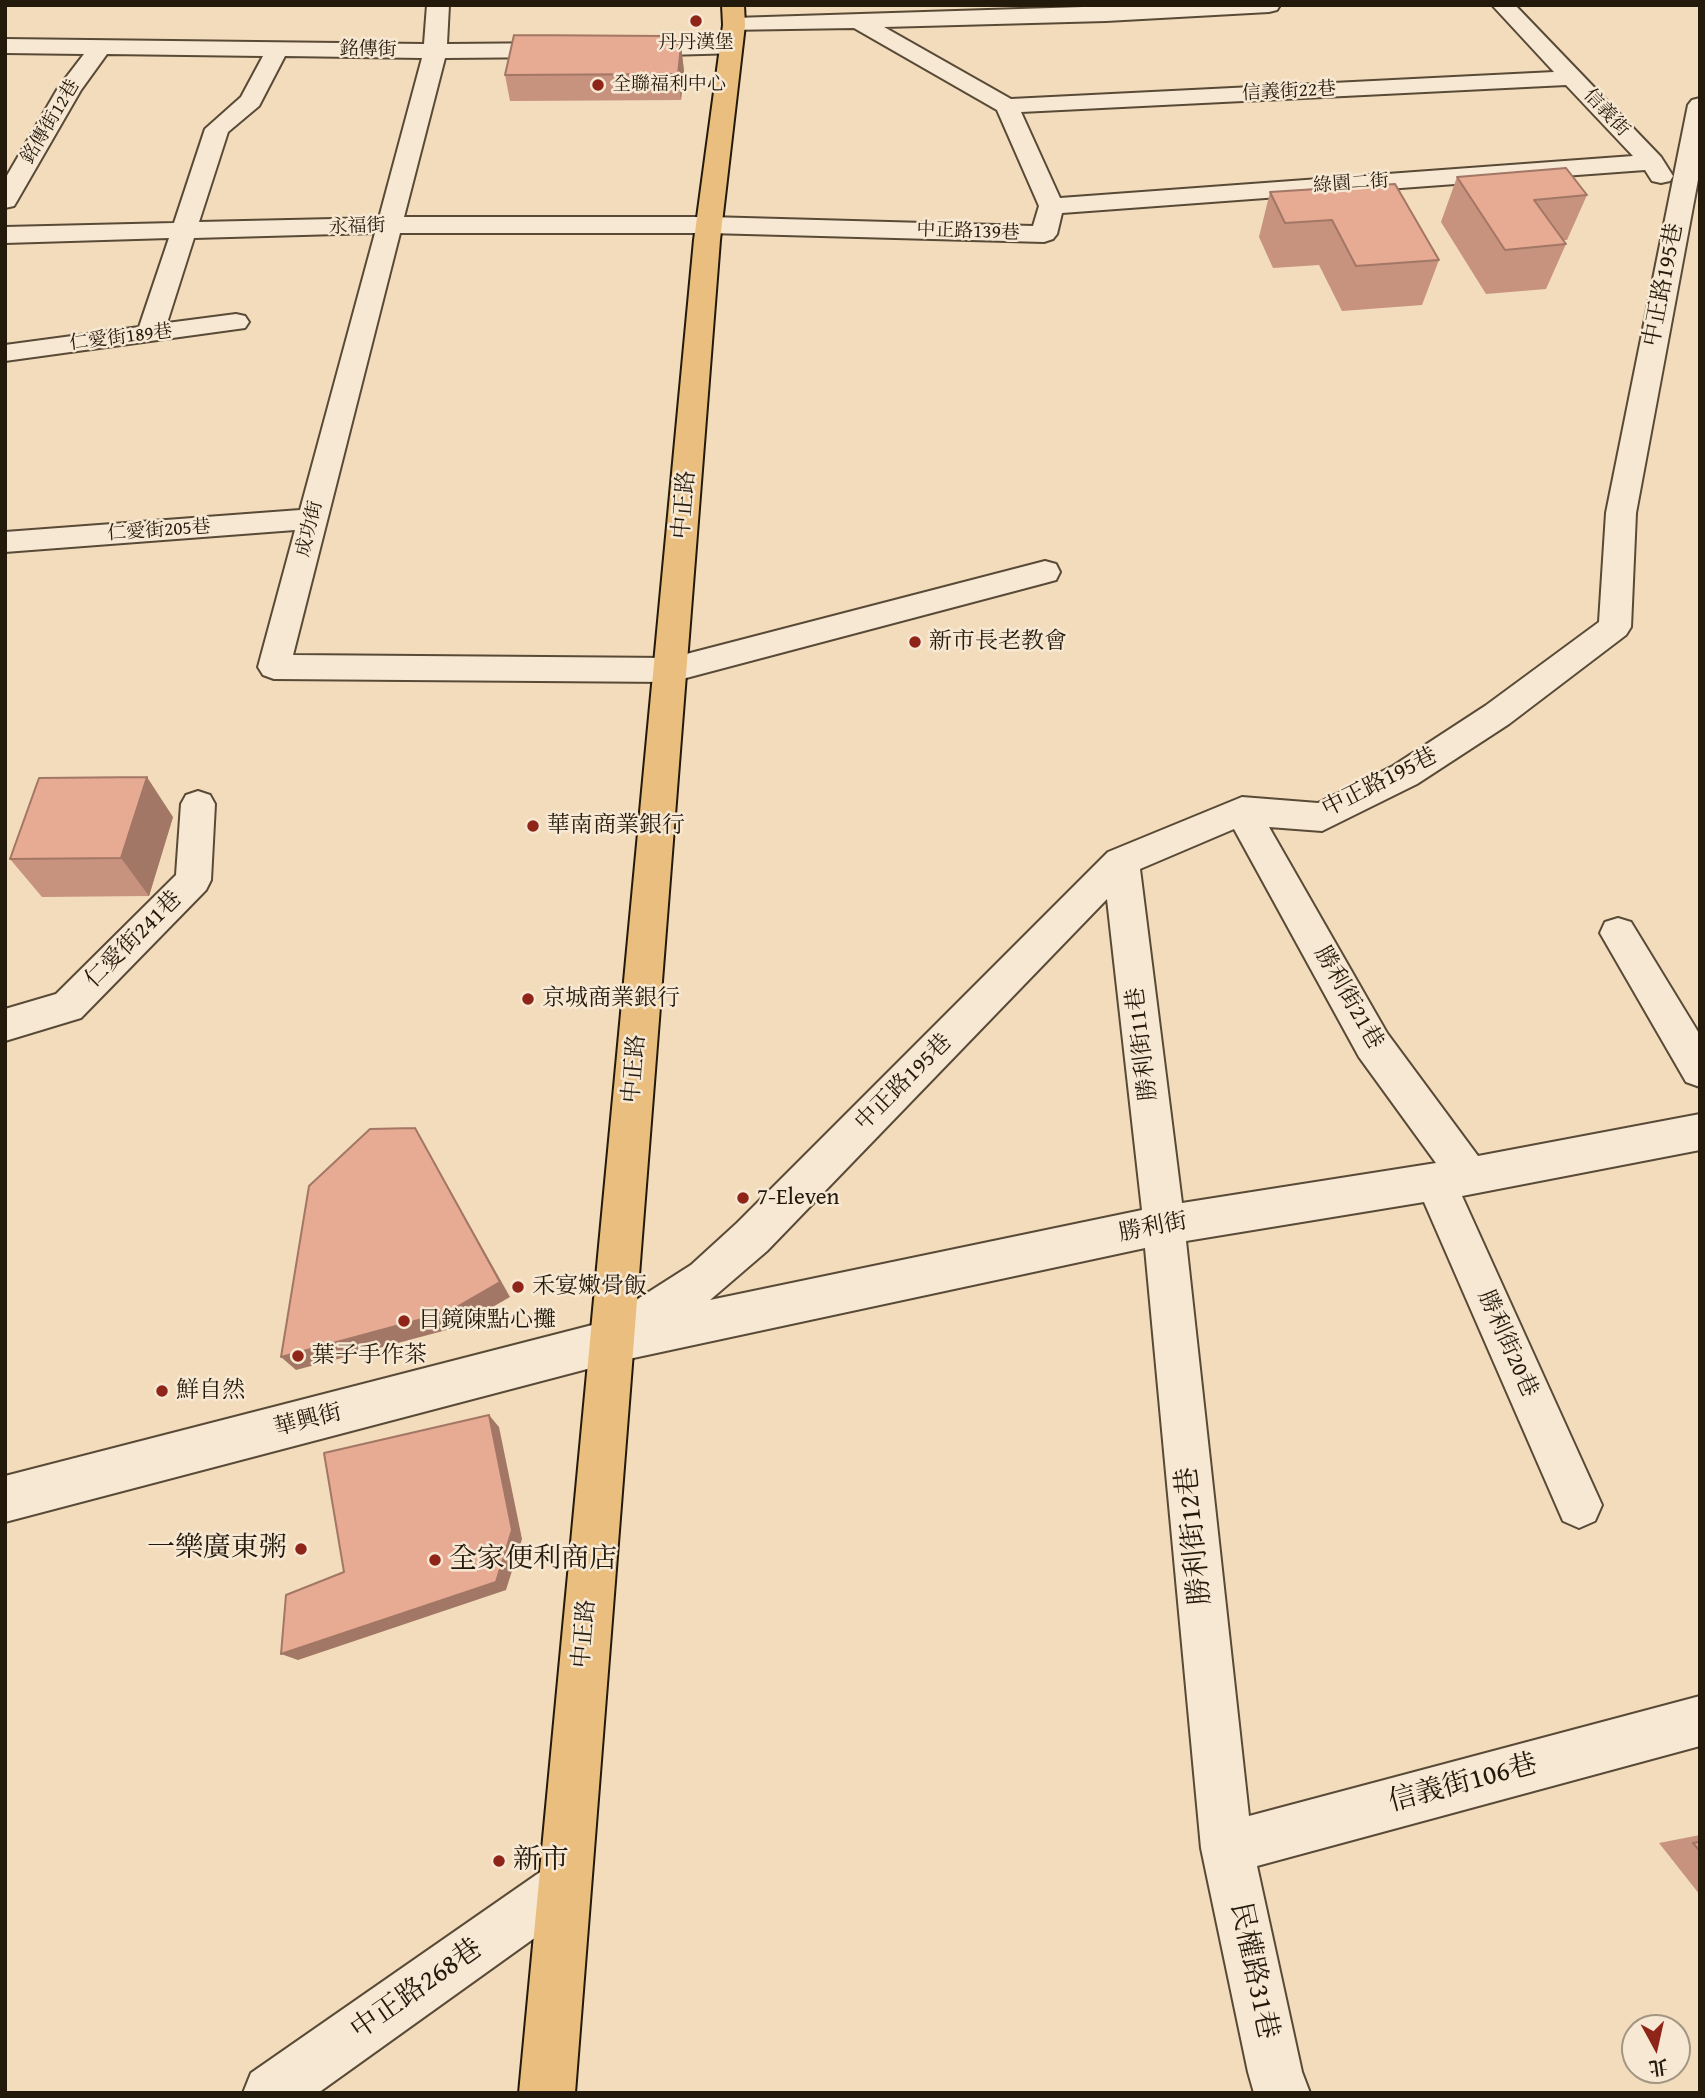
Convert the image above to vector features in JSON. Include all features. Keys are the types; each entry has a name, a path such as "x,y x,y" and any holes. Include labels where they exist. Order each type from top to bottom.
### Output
{"main road":[{"name":"中正路","path":"547,2093 610,1342 709,225 733,26"}],"street":[{"name":"成功街","path":"438,5 435,51 274,667 671,670"},
{"path":"609,50 733,26 1269,5"},
{"name":"信義街","path":"1503,5 1651,162 1690,215"},
{"path":"859,22 1007,106 1051,206"},
{"name":"銘傳街","path":"5,46 582,50"},
{"name":"銘傳街12巷","path":"5,201 70,88 101,47"},
{"path":"150,334 218,129 251,101 278,48"},
{"name":"信義街22巷","path":"1007,106 1572,78"},
{"name":"中正路195巷","path":"610,1342 706,1279 752,1237 1121,862 1242,811 1322,817 1405,775 1474,730 1615,627 1621,513 1690,215 1700,105"},
{"name":"綠園二街","path":"1051,206 1651,162"},
{"name":"中正路139巷","path":"709,225 1044,234 1051,206"},
{"name":"永福街","path":"5,235 388,225 709,225"},
{"name":"仁愛街189巷","path":"5,353 236,322"},
{"name":"仁愛街205巷","path":"5,542 312,519"},
{"path":"671,670 1045,572"},
{"name":"仁愛街241巷","path":"5,1025 68,1007 193,880 198,804"},
{"name":"勝利街21巷","path":"1242,811 1373,1045 1452,1179"},
{"name":"勝利街11巷","path":"1121,862 1164,1225"},
{"path":"1618,933 1700,1070"},
{"name":"勝利街","path":"610,1342 1164,1225 1452,1179 1700,1132"},
{"name":"勝利街20巷","path":"1452,1179 1579,1505"},
{"name":"勝利街12巷","path":"1164,1225 1227,1847"},
{"name":"華興街","path":"5,1499 610,1342"},
{"name":"信義街106巷","path":"1227,1847 1700,1721"},
{"name":"民權路31巷","path":"1227,1847 1275,2072 1282,2093"},
{"name":"中正路268巷","path":"271,2093 564,1886"}],"building":[{"path":"514,35 664,36 681,46 678,74 505,75"},
{"path":"1566,168 1587,195 1534,200 1566,244 1505,250 1457,177"},
{"path":"1395,184 1439,260 1356,266 1332,220 1285,223 1270,192"},
{"path":"147,777 121,858 10,859 39,778"},
{"path":"415,1128 500,1282 448,1312 281,1357 309,1186 370,1129"},
{"name":"全家便利商店","path":"489,1415 512,1530 496,1582 281,1654 286,1595 344,1572 324,1453"},
{"path":"1700,1842 1700,1851 1693,1843"}],"place":[{"name":"丹丹漢堡","path":"696,21"},
{"name":"全聯福利中心","path":"598,85"},
{"name":"新市長老教會","path":"915,642"},
{"name":"華南商業銀行","path":"533,826"},
{"name":"京城商業銀行","path":"528,999"},
{"name":"7-Eleven","path":"743,1198"},
{"name":"禾宴嫩骨飯","path":"518,1287"},
{"name":"目鏡陳點心攤","path":"404,1321"},
{"name":"葉子手作茶","path":"298,1356"},
{"name":"鮮自然","path":"162,1391"},
{"name":"一樂廣東粥","path":"301,1549"},
{"name":"全家便利商店","path":"435,1560"},
{"name":"新市","path":"499,1861"}]}
